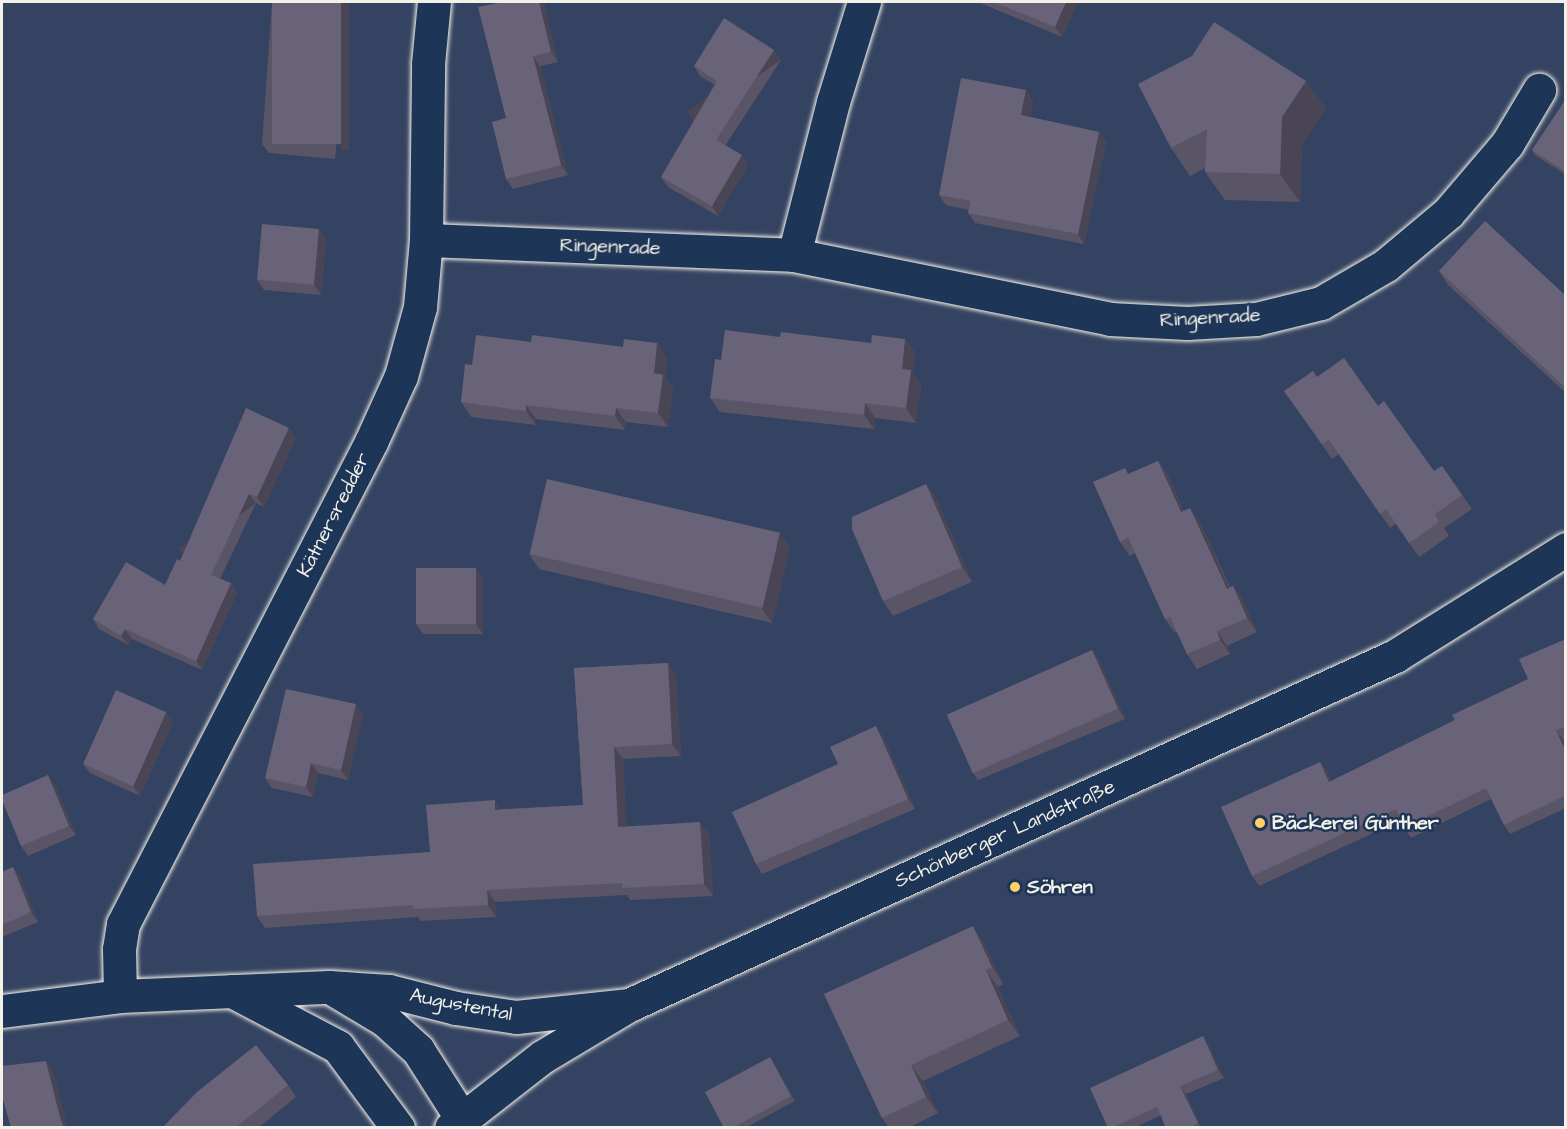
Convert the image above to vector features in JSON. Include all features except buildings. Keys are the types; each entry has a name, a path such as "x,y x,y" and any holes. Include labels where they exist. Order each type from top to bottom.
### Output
{"street":[{"name":"Kätnersredder","path":"120,996 119,949 123,924 371,442 401,376 420,307 426,240 428,64 434,2"},
{"path":"794,255 833,102 864,2"},
{"name":"Ringenrade","path":"426,240 794,255 1110,319 1187,322 1256,319 1321,303 1386,265 1448,213 1507,144 1539,90"},
{"name":"Schönberger Landstraße","path":"457,1123 542,1058 629,1005 1395,656 1566,549"},
{"name":"Augustental","path":"2,1011 120,996 329,987 389,991 456,1008 516,1017 629,1005"},
{"name":"Augustental","path":"329,987 386,1020 418,1050 457,1123"},
{"path":"230,990 338,1047 398,1128"}],"place":[{"name":"Bäckerei Günther","path":"1260,823"},
{"name":"Söhren","path":"1015,887"}]}
